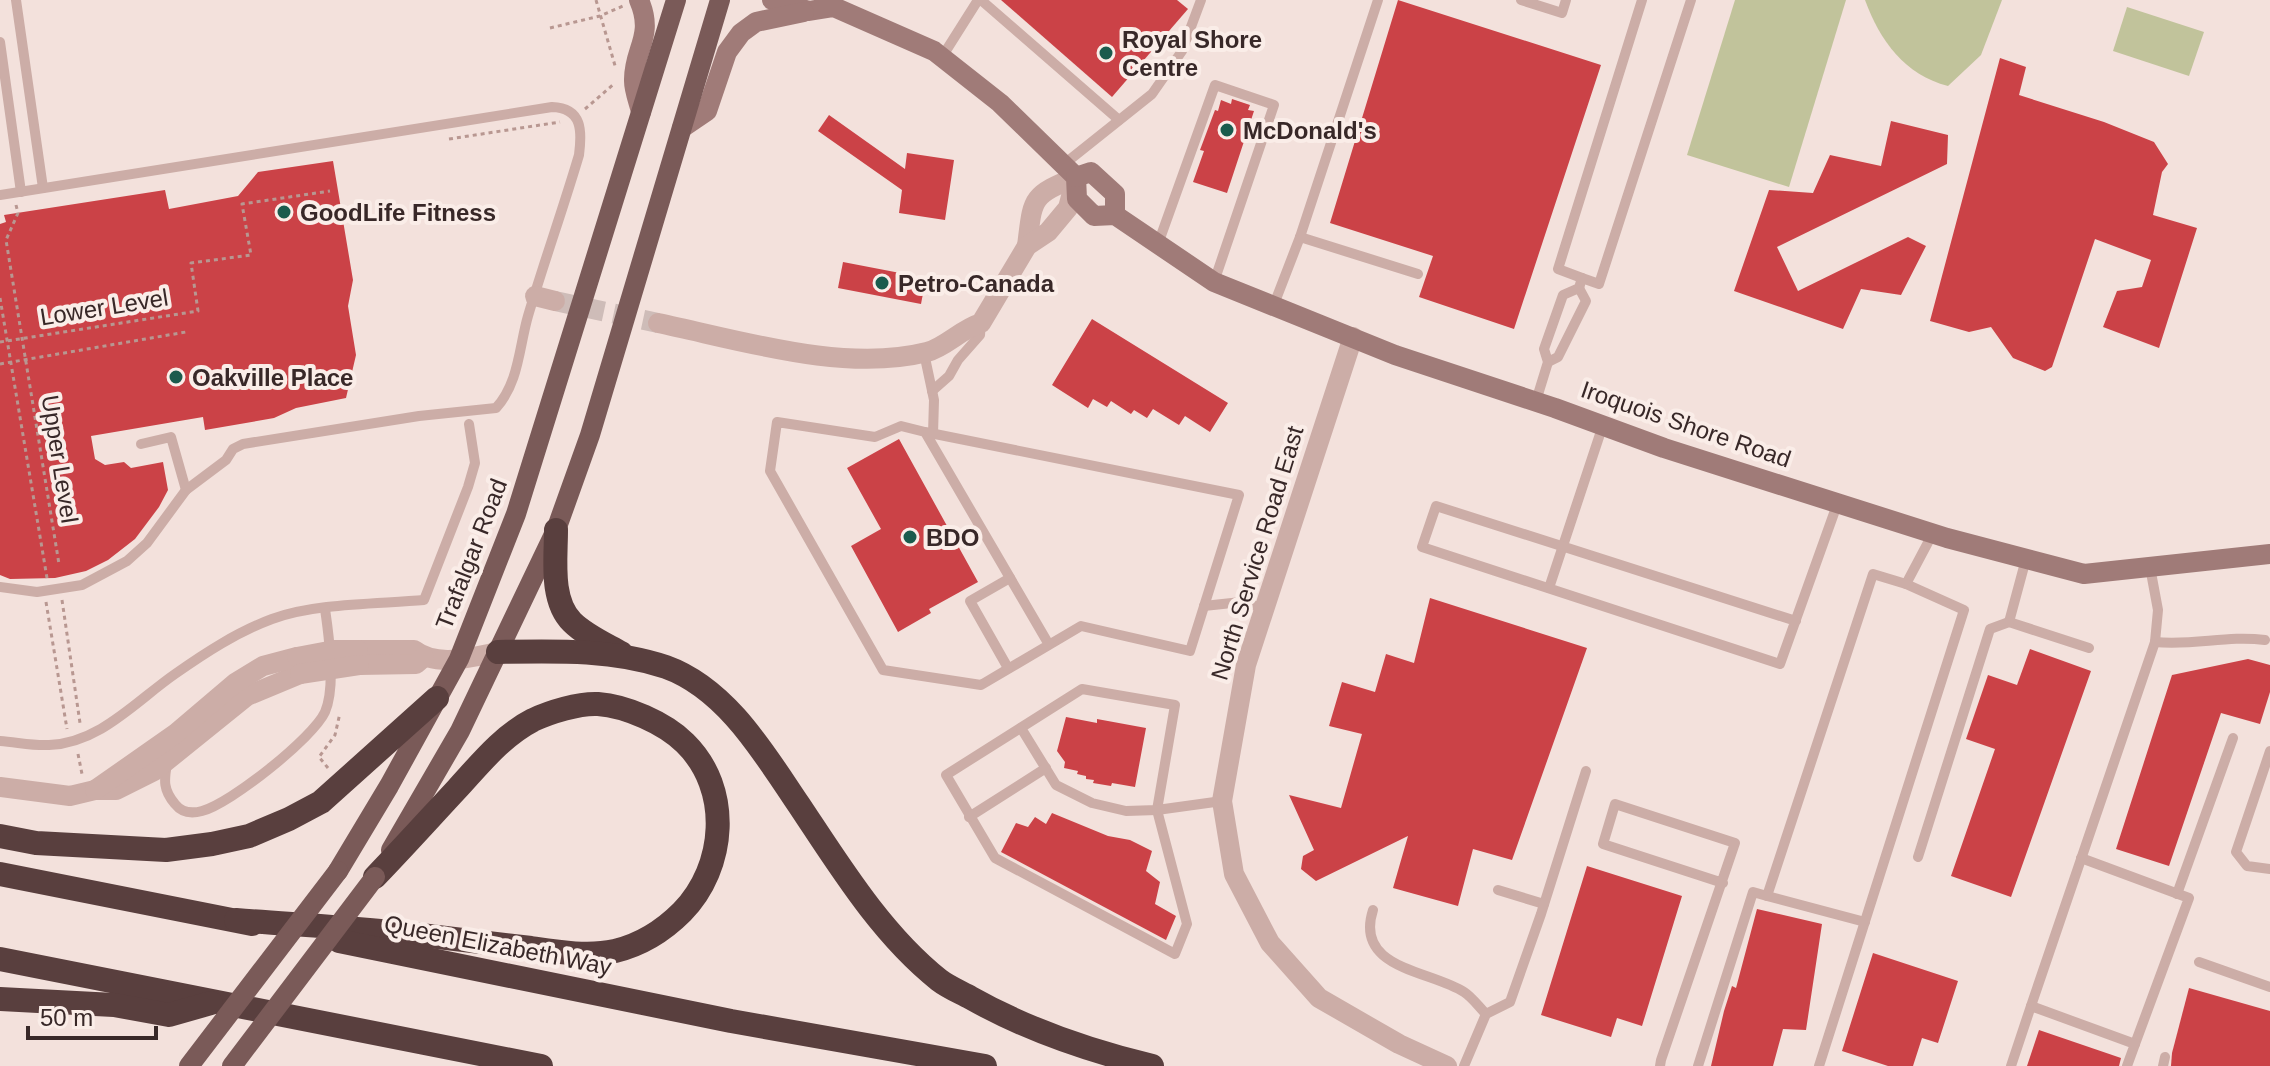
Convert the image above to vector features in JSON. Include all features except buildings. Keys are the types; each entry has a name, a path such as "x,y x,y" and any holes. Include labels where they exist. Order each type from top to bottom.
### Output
{"highway":[{"path":"556,530 557,583 561,605 571,622 623,655"},
{"path":"498,652 623,655 669,668 702,686 732,714 763,751 845,873 893,935 940,980 995,1012 1112,1056 1152,1066"},
{"path":"0,836 36,843 166,850 249,836 321,802 437,698"},
{"path":"236,920 425,935 578,954 615,951 651,936 671,923 692,901 706,881 715,858 718,818 700,761 684,741 655,722 597,704 534,720 499,743 375,877"},
{"name":"Queen Elizabeth Way","path":"0,874 731,1021 985,1066"},
{"path":"0,959 541,1066"},
{"path":"0,999 114,1005 169,1015 216,1002"}],"main road":[{"name":"Trafalgar Road","path":"189,1066 338,871 459,659 516,514 676,0"},
{"path":"232,1066 375,877 460,731 556,530 590,435 720,0"},
{"name":"Iroquois Shore Road","path":"772,0 809,11 832,4 942,57 1000,103 1070,171 1077,199 1094,216 1115,215 1214,282 1395,355 1536,401 1664,448 1933,533 2084,574 2270,554"},
{"path":"635,1 646,16 645,35 634,80 641,112"},
{"path":"682,128 707,111 727,52 741,33 756,22 809,11"},
{"name":"Iroquois Shore Road","path":"1070,171 1091,172 1115,194 1115,215"}],"street":[{"path":"658,323 820,356 888,360 932,351 981,323 1027,246 1032,211 1042,191 1070,171"},
{"path":"1027,246 1048,232 1068,208 1070,171"},
{"name":"North Service Road East","path":"1353,337 1246,665 1222,801 1234,874 1270,943 1319,998 1399,1044 1447,1066"},
{"path":"90,791 175,734 235,683 263,666 358,658 388,667 416,664 424,657 459,659 498,652"},
{"path":"0,787 70,796 116,790 154,771 247,696 298,665"}],"lane":[{"path":"16,0 43,188"},
{"path":"942,57 979,0 1119,120"},
{"path":"1070,171 1119,120 1152,94 1182,51 1201,0"},
{"path":"1273,307 1300,237 1378,0"},
{"path":"1521,0 1562,13 1566,0"},
{"path":"1642,0 1558,269 1581,283 1599,284 1691,0"},
{"path":"0,42 17,192"},
{"path":"1157,245 1215,85 1274,105 1214,282"},
{"path":"0,195 560,108 574,116 583,130 545,298 506,397 496,408 419,416 243,444 186,490 147,543 127,561 82,585 46,590 0,587"},
{"path":"1300,237 1418,274"},
{"path":"1536,401 1548,362 1544,349 1563,295 1581,283"},
{"path":"1548,362 1558,357 1586,301 1581,283"},
{"path":"932,391 949,376 958,360 980,335 981,323"},
{"path":"924,353 932,391 929,433 1048,643"},
{"path":"777,422 875,437 901,426 929,433 1239,495 1190,651 1081,626 981,685 883,670 770,471 777,422"},
{"path":"0,741 50,745 76,739 131,710 173,675 217,646 273,618 325,609 424,600 475,463 469,424"},
{"path":"1549,588 1603,425"},
{"path":"141,444 171,437 186,490"},
{"path":"1796,621 1436,506 1422,547 1780,664 1796,621 1838,502"},
{"path":"1906,584 1933,533"},
{"path":"2009,622 2026,559"},
{"path":"2011,1066 2155,642 2158,610 2150,567"},
{"path":"1767,896 1873,574 1906,584 1964,610 1819,1066"},
{"path":"1008,668 970,601 1010,578"},
{"path":"1204,606 1230,602 1264,608"},
{"path":"168,761 164,783 177,807 187,813 213,807 296,747 324,713 330,693 325,609"},
{"path":"1918,857 1990,629 2009,622 2089,648"},
{"path":"2155,642 2182,645 2242,637 2265,640"},
{"path":"1082,689 1175,705 1157,810 1187,924 1175,954 995,858 946,775 1082,689"},
{"path":"1021,728 1056,785 1092,803 1126,811 1222,801"},
{"path":"2177,894 2233,738"},
{"path":"2270,751 2236,852 2247,866 2270,869"},
{"path":"969,817 1046,768"},
{"path":"1464,1066 1486,1014 1510,1002 1586,771"},
{"path":"1660,1066 1723,883 1735,843 1615,804 1603,844 1723,883"},
{"path":"2081,858 2189,898 2127,1066"},
{"path":"1498,890 1544,904"},
{"path":"1698,1066 1753,892 1865,922"},
{"path":"1373,910 1368,926 1371,942 1382,953 1398,966 1464,992 1486,1014"},
{"path":"2199,962 2270,987"},
{"path":"2031,1006 2135,1044"}],"path":[{"path":"596,0 600,16"},
{"path":"550,28 600,16 635,1"},
{"name":"Lower Level","path":"0,342 198,311 191,263 251,255 242,204 330,191"},
{"name":"Upper Level","path":"17,192 18,213 6,240 59,564"},
{"path":"0,298 46,590 76,739 90,791"},
{"path":"0,364 186,332"},
{"path":"60,588 76,739"},
{"path":"335,735 319,757 335,777"}],"green space":[{"path":"1735,0 1846,0 1789,187 1687,155"},
{"path":"1865,0 2002,0 1981,55 1948,86 1919,74 1896,54 1878,29"},
{"path":"2127,7 2204,32 2189,76 2113,51"}],"tunnel":[{"path":"555,301 658,323"}],"place":[{"name":"Royal Shore Centre","path":"1106,53"},
{"name":"McDonald's","path":"1227,130"},
{"name":"GoodLife Fitness","path":"284,212"},
{"name":"Petro-Canada","path":"882,283"},
{"name":"Oakville Place","path":"176,377"},
{"name":"BDO","path":"910,537"}]}
